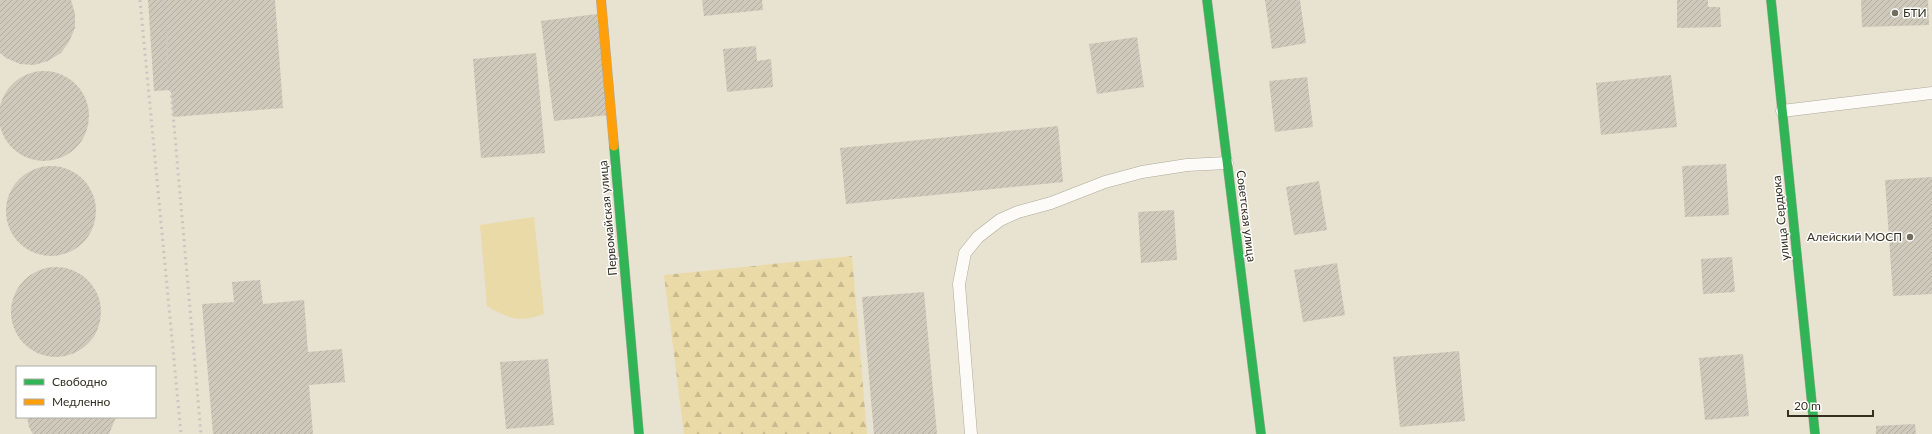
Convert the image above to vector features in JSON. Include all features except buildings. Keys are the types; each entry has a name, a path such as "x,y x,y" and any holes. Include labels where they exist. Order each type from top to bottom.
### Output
{"street":[{"name":"Первомайская улица","path":"601,0 639,434"},
{"name":"Советская улица","path":"1207,0 1261,434"},
{"name":"улица Сердюка","path":"1771,0 1815,434"}],"lane":[{"path":"1782,111 1932,93"},
{"path":"971,434 959,284 966,253 978,237 1000,220 1018,212 1051,203 1105,182 1142,172 1187,165 1227,163"}],"green space":[{"path":"534,217 544,314 521,319 508,317 487,306 480,225"},
{"path":"852,256 867,434 684,434 664,275"}],"railway":[{"path":"140,0 181,434"},
{"path":"163,0 201,434"}],"traffic: fast":[{"path":"1207,0 1261,434"},
{"path":"1771,0 1815,434"},
{"path":"614,146 639,434"}],"traffic: slow":[{"path":"601,0 614,146"}],"place":[{"name":"БТИ","path":"1895,13"},
{"name":"Алейский МОСП","path":"1910,237"}]}
